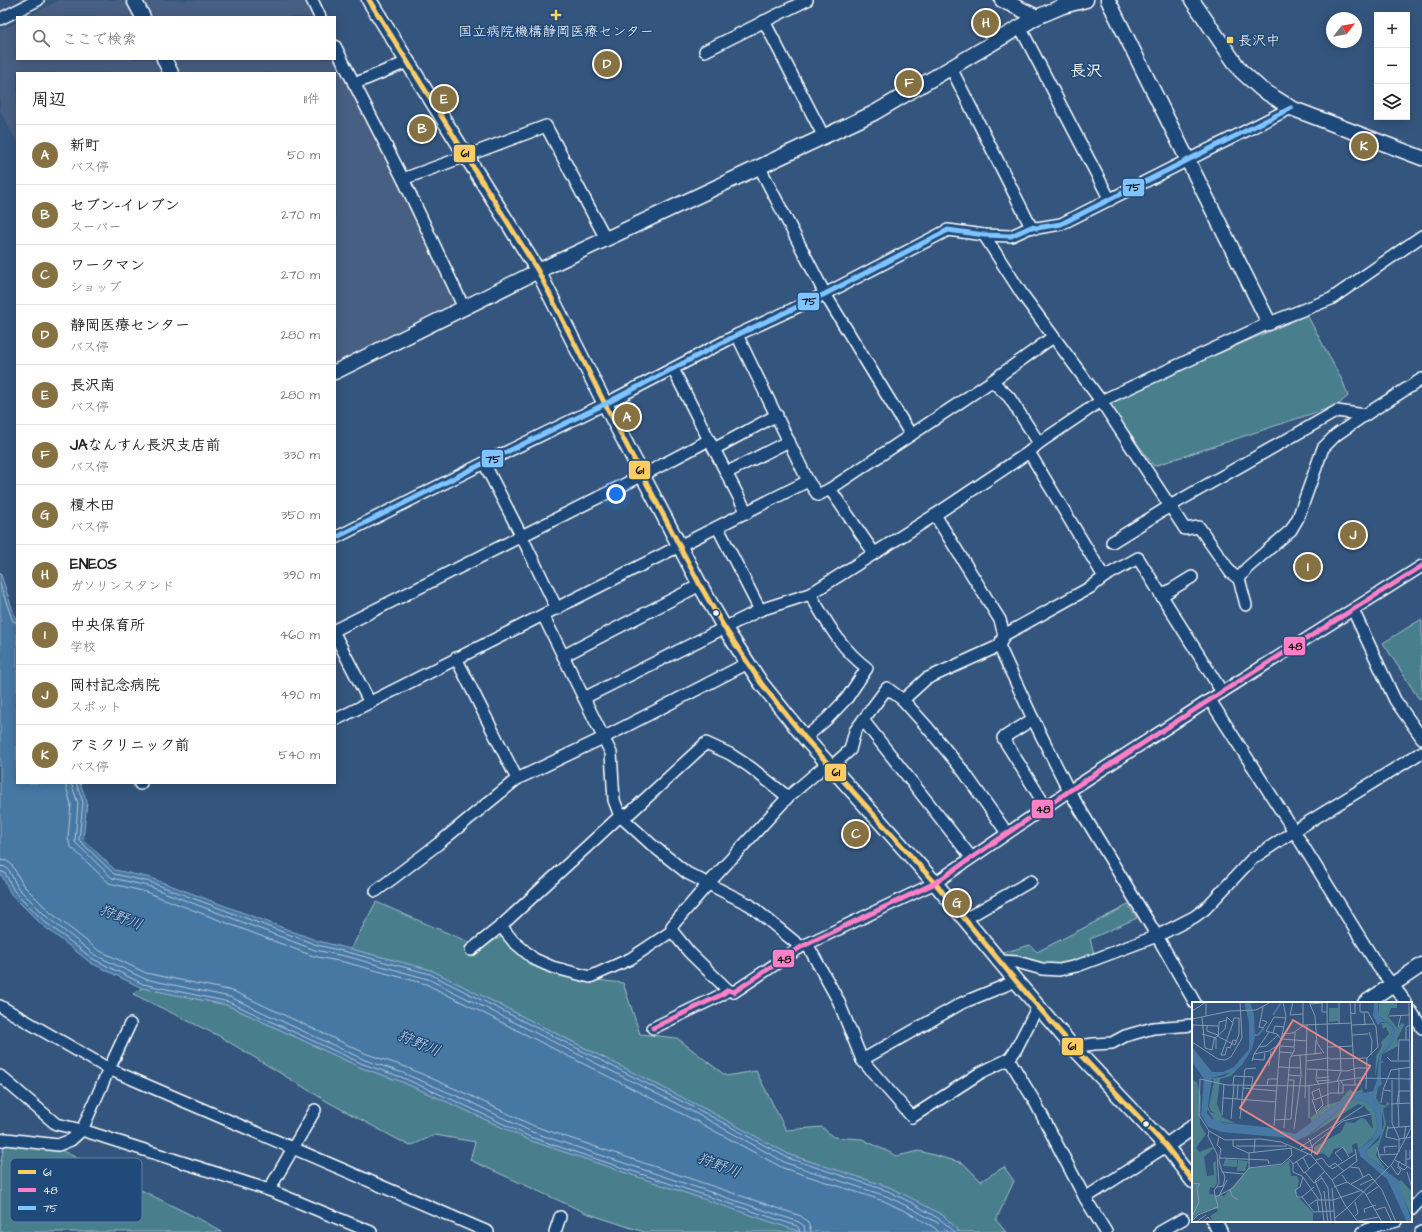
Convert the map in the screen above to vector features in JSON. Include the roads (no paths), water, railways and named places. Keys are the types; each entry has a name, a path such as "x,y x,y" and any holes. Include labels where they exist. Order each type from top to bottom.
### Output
{"street":[{"path":"0,19 38,0"},
{"path":"134,0 142,16"},
{"path":"312,0 320,16"},
{"path":"369,0 538,272 700,585 724,627 764,688 806,738 935,883 1073,1047 1166,1146 1192,1180"},
{"path":"705,51 807,0"},
{"path":"1002,0 1037,17"},
{"path":"336,372 606,239 760,168 874,113 1037,17 1063,6 1086,0"},
{"path":"1108,0 1269,323"},
{"path":"1192,0 1240,70 1261,89 1291,108 1422,158"},
{"path":"764,21 824,137"},
{"path":"1020,27 1110,200"},
{"path":"336,48 403,178 464,308"},
{"path":"165,60 171,72"},
{"path":"354,84 407,62"},
{"path":"951,68 1030,227"},
{"path":"336,537 605,404 737,335 825,294 948,230 984,235 1011,236 1030,227 1037,228 1061,224 1291,108"},
{"path":"403,178 546,126 606,239"},
{"path":"760,168 825,294 911,435"},
{"path":"984,235 1022,294 1101,401 1185,529 1200,527 1231,573 1239,579 1246,605"},
{"path":"584,698 760,610 810,594 935,515 1029,452 1039,443 1101,401 1269,323 1331,299 1422,236"},
{"path":"737,335 808,481 818,495 830,489 992,381 1053,336"},
{"path":"672,369 747,513"},
{"path":"1239,579 1247,568 1291,530 1298,518 1323,448 1364,415 1422,379"},
{"path":"992,381 1009,397 1039,443"},
{"path":"1112,542 1170,506 1337,411 1364,415"},
{"path":"336,629 521,535 643,475 777,415"},
{"path":"726,473 789,441"},
{"path":"1029,452 1104,578"},
{"path":"484,463 557,609"},
{"path":"336,720 679,546 718,528 808,481"},
{"path":"830,489 874,553"},
{"path":"935,515 1000,620 1004,635"},
{"path":"718,528 760,610"},
{"path":"902,700 926,680 999,646 1004,635 1090,587 1138,558 1222,692"},
{"path":"672,930 689,952 728,990 734,992 804,945 935,883 1069,791 1222,692 1422,566"},
{"path":"1161,596 1192,577"},
{"path":"563,656 700,585"},
{"path":"806,738 847,698 867,668 853,658 835,636 810,594"},
{"path":"1353,610 1395,700 1422,738"},
{"path":"543,615 610,753 614,800 620,816 652,845 687,873 750,905 804,945 838,1000 862,1060 912,1117 980,1073 1009,1058 1015,1051 1038,1006"},
{"path":"336,637 370,703"},
{"path":"999,646 1033,720 1069,791 1157,936 1194,1002"},
{"path":"456,658 518,779"},
{"path":"376,891 438,844 518,779 603,738 748,663"},
{"path":"501,926 513,941 534,959 552,967 590,977 630,959 672,930 672,926 708,884 788,797 850,750 856,731 887,688 902,700 928,728 964,772 1007,833"},
{"path":"1210,700 1294,831 1377,965 1405,1002"},
{"path":"863,720 972,857"},
{"path":"1033,720 1003,738 1046,806"},
{"path":"471,950 501,926 620,816 630,812 706,743 730,754 750,767 788,797"},
{"path":"1001,961 1017,962 1042,969 1059,970 1078,966 1157,936 1194,917 1205,909 1252,859 1294,831 1422,752"},
{"path":"965,919 1031,881"},
{"path":"1366,1002 1422,965"},
{"path":"862,1060 962,1003 1016,981"},
{"path":"653,1028 721,995 728,990"},
{"path":"0,1006 108,1069 488,1232"},
{"path":"1412,1013 1422,1028"},
{"path":"0,1141 6,1139 58,1145 71,1140 82,1130 108,1069 130,1024"},
{"path":"1073,1047 1112,1043 1125,1036 1153,1028 1192,1025"},
{"path":"1009,1058 1035,1102 1085,1198 1106,1232"},
{"path":"0,1076 56,1124 82,1130 269,1190 371,1232"},
{"path":"269,1190 315,1110"},
{"path":"1085,1198 1192,1128"},
{"path":"1412,1209 1422,1198"},
{"path":"555,1232 560,1216"},
{"path":"1160,1232 1183,1218"},
{"path":"1215,1222 1220,1232"},
{"path":"1363,1232 1392,1222"}],"water":[{"name":"狩野川","path":"0,572 16,620 16,784 80,784 87,802 83,839 115,870 151,878 318,941 431,970 707,1110 790,1155 889,1187 944,1216 960,1232 801,1232 529,1140 400,1081 362,1068 227,1005 142,988 91,963 41,924 11,894 0,872"}],"place":[{"name":"国立病院機構静岡医療センター","path":"556,15"},
{"name":"ENEOS","path":"986,23"},
{"name":"長沢中","path":"1230,40"},
{"name":"静岡医療センター","path":"607,64"},
{"name":"JAなんすん長沢支店前","path":"909,83"},
{"name":"長沢南","path":"444,99"},
{"name":"セブン-イレブン","path":"422,129"},
{"name":"アミクリニック前","path":"1364,146"},
{"name":"新町","path":"627,417"},
{"name":"岡村記念病院","path":"1353,535"},
{"name":"中央保育所","path":"1308,567"},
{"name":"ワークマン","path":"856,834"},
{"name":"榎木田","path":"957,903"}],"district":[{"name":"長沢","path":"1086,70"}]}
